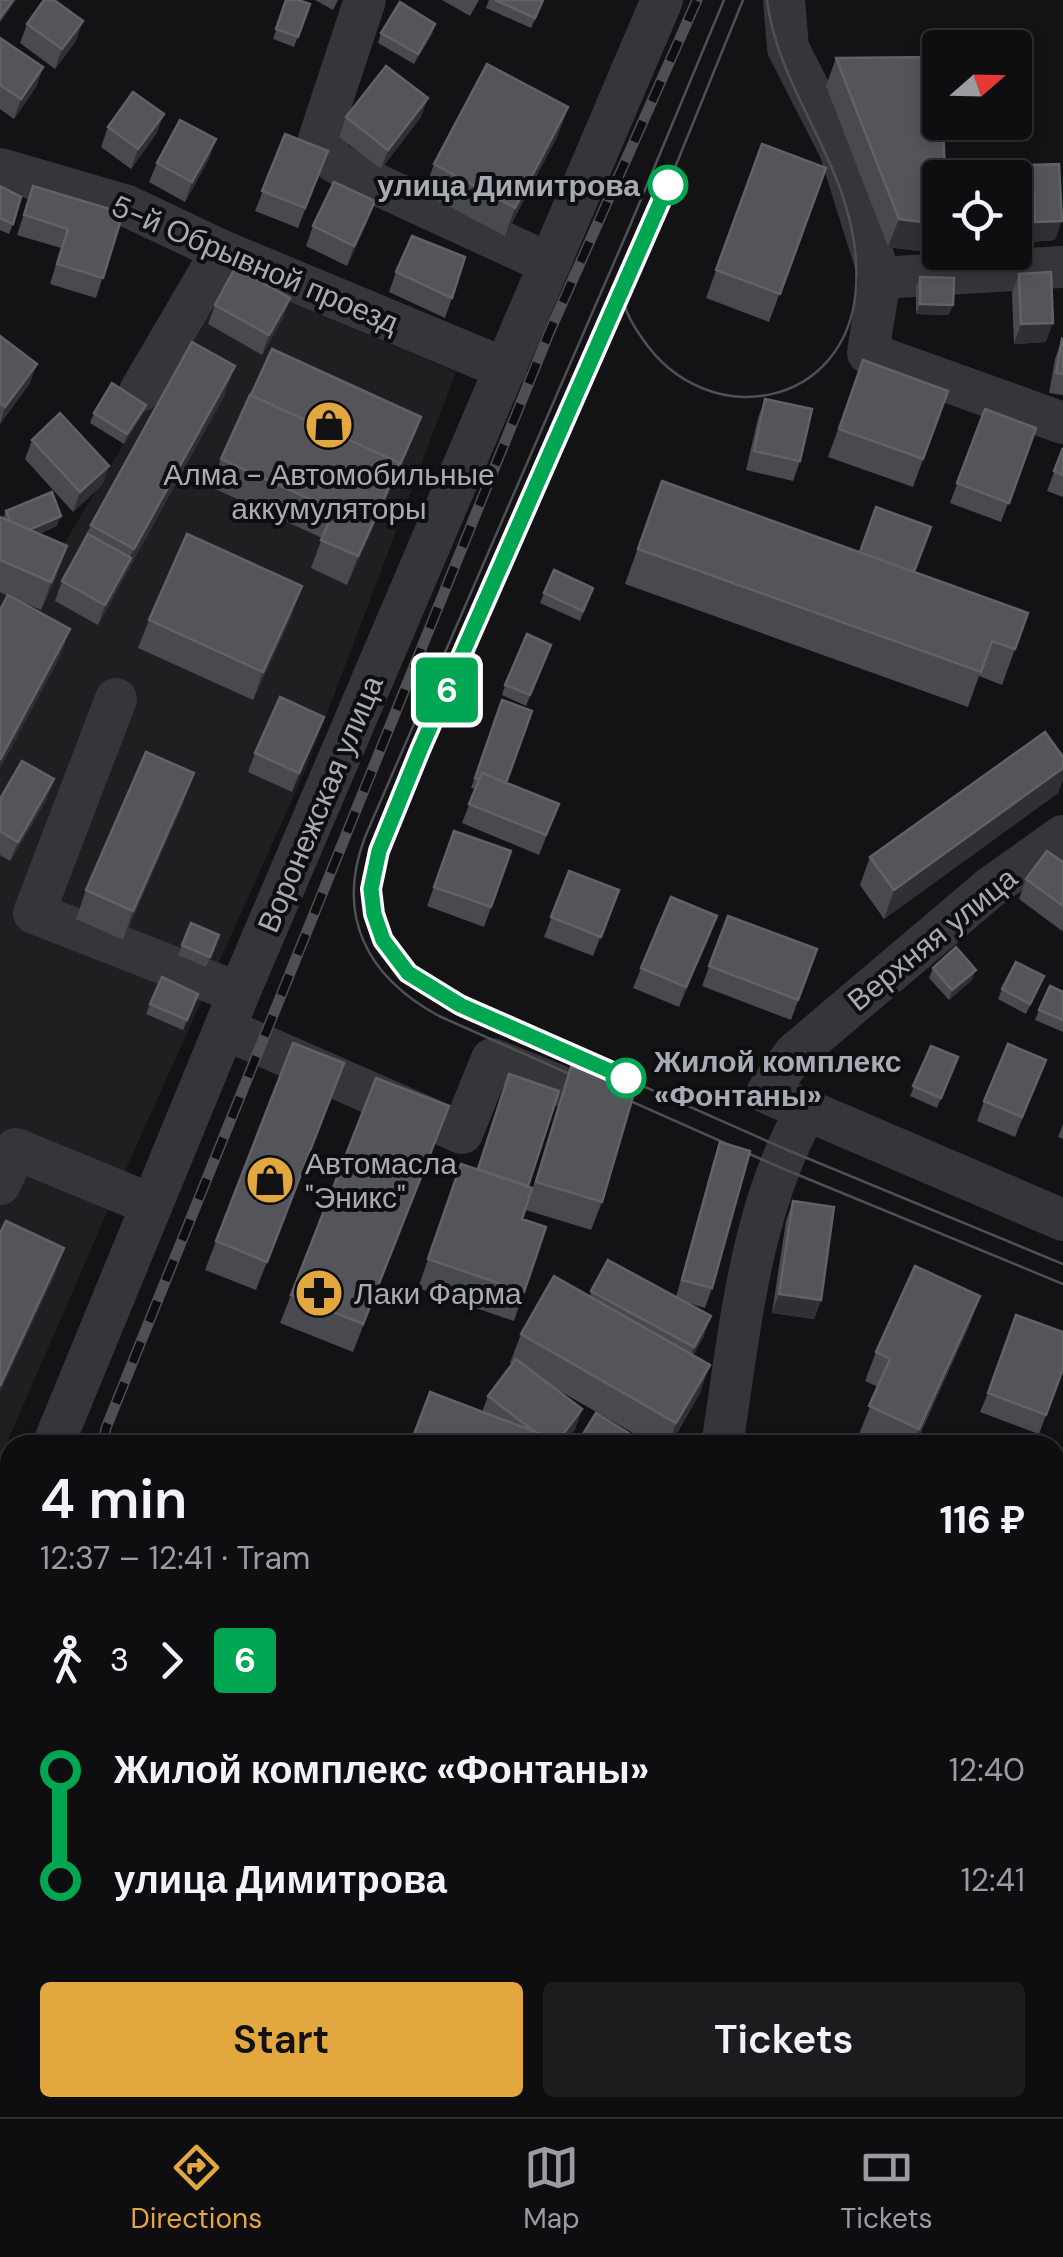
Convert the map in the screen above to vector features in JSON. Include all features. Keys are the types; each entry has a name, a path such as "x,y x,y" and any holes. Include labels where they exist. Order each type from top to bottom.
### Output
{"street":[{"path":"365,0 318,138 335,162 364,179 550,264"},
{"name":"Воронежская улица","path":"57,1435 232,1011 662,0"},
{"path":"784,0 788,48 840,150 880,278 868,353 1063,422"},
{"name":"5-й Обрывной проезд","path":"0,168 127,206 222,251 506,369"},
{"path":"140,391 222,251"},
{"path":"880,278 1063,267"},
{"path":"116,700 34,913 232,1011 462,1133 492,1059 557,1085"},
{"name":"Верхняя улица","path":"806,1111 767,1092 794,1054 992,887 1063,836"},
{"path":"724,1435 754,1246 785,1149 806,1111 1063,1220"},
{"path":"0,1184 16,1149 152,1205"}],"shaded area":[{"path":"225,275 456,372 308,764 10,1435 0,1435 0,539 52,564"}],"building":[{"path":"0,0 13,0 0,18"},
{"path":"44,0 54,0 83,21 62,49 27,24"},
{"path":"286,0 310,4 298,37 276,29"},
{"path":"495,0 543,0 535,18"},
{"path":"400,2 435,24 418,54 381,33"},
{"path":"0,38 43,67 21,99 0,85"},
{"path":"922,57 922,140 944,140 944,160 922,160 922,222 899,219 836,58"},
{"path":"487,64 568,107 515,208 434,164"},
{"path":"386,66 428,98 388,150 346,117"},
{"path":"133,92 164,114 138,149 108,127"},
{"path":"180,120 216,139 192,182 157,163"},
{"path":"285,134 328,151 305,208 262,191"},
{"path":"762,144 826,168 780,294 716,270"},
{"path":"1059,164 1062,221 1035,222 1032,165"},
{"path":"334,182 375,201 354,246 313,226"},
{"path":"0,186 21,197 13,224 0,218"},
{"path":"33,186 123,213 103,278 57,264 68,229 24,215"},
{"path":"412,236 465,257 452,298 396,272"},
{"path":"235,268 290,298 269,335 215,305"},
{"path":"1051,272 1053,323 1021,324 1019,274"},
{"path":"920,277 954,278 953,305 920,304"},
{"path":"0,336 37,364 5,407 0,403"},
{"path":"1063,340 1063,374 1056,373"},
{"path":"192,342 235,366 134,549 91,525"},
{"path":"272,349 421,417 393,481 400,463 251,395"},
{"path":"863,360 948,391 923,459 839,429"},
{"path":"112,383 146,405 127,434 94,413"},
{"path":"250,395 400,463 358,556 321,540 334,510 221,459"},
{"path":"765,399 812,409 800,461 754,451"},
{"path":"985,409 1036,428 1009,503 957,483"},
{"path":"60,413 109,466 80,492 32,440"},
{"path":"1063,448 1063,475 1054,471"},
{"path":"662,481 1028,613 1015,649 992,641 981,672 638,549"},
{"path":"52,492 61,516 29,530 10,521 6,511"},
{"path":"876,507 931,527 914,572 860,552"},
{"path":"0,517 67,546 51,582 0,560"},
{"path":"88,534 131,558 105,605 62,581"},
{"path":"187,534 302,586 263,672 149,620"},
{"path":"554,570 593,588 583,611 544,593"},
{"path":"8,595 70,629 0,760 0,610"},
{"path":"527,634 551,645 530,695 505,685"},
{"path":"280,697 324,717 299,773 255,753"},
{"path":"502,700 532,711 506,783 482,773 479,780 475,778"},
{"path":"1045,732 1063,757 1063,768 894,890 870,857"},
{"path":"146,752 194,773 133,911 86,890"},
{"path":"22,761 54,779 18,842 0,831 0,799"},
{"path":"482,773 559,804 546,835 469,804"},
{"path":"454,831 511,851 491,907 434,887"},
{"path":"1047,851 1063,862 1063,906 1026,879"},
{"path":"569,871 619,890 601,937 551,917"},
{"path":"671,897 717,916 686,987 641,968"},
{"path":"728,916 817,949 798,1000 709,966"},
{"path":"191,923 219,935 210,957 182,945"},
{"path":"956,947 976,970 952,990 933,968"},
{"path":"1016,962 1044,976 1030,1004 1002,989"},
{"path":"162,977 198,994 187,1020 150,1004"},
{"path":"1050,986 1063,992 1063,1020 1039,1010"},
{"name":"Автомасла \"Эникс\"","path":"293,1043 344,1063 267,1262 216,1241"},
{"path":"1008,1044 1046,1060 1022,1117 984,1101"},
{"path":"931,1046 958,1057 941,1098 913,1086"},
{"path":"571,1067 636,1086 602,1202 536,1182"},
{"path":"509,1074 559,1091 528,1186 478,1169"},
{"path":"376,1078 449,1106 363,1324 291,1295"},
{"path":"720,1142 750,1151 712,1288 682,1280"},
{"path":"461,1164 532,1188 522,1219 546,1227 524,1292 428,1259"},
{"path":"793,1201 834,1207 821,1300 779,1294"},
{"path":"6,1221 64,1248 0,1386 0,1233"},
{"path":"608,1260 711,1316 694,1347 591,1291"},
{"path":"915,1266 980,1296 919,1429 869,1406 890,1359 876,1352"},
{"path":"554,1276 710,1365 676,1423 521,1334"},
{"path":"1016,1315 1063,1332 1063,1369 1046,1415 988,1393"},
{"path":"516,1359 582,1409 562,1435 543,1435 488,1396"},
{"path":"430,1392 544,1435 414,1435"},
{"path":"596,1413 632,1435 582,1435"}],"tram line":[{"path":"724,0 365,837 357,866 356,918 376,963 393,983 439,1016 779,1167 1063,1284"},
{"path":"743,0 633,271 379,851 372,876 374,914 383,940 409,973 460,1005 785,1149 1063,1264"},
{"path":"622,290 635,327 670,369 702,388 736,396 770,394 802,382 828,360 847,329 856,288 855,247 847,209 787,72 767,0"},
{"name":"6","path":"626,1078 460,1005 408,973 378,929 371,889 374,864 420,750 668,185"}],"railway":[{"path":"105,1435 549,333 697,0"}],"place":[{"name":"улица Димитрова","path":"668,185"},
{"name":"Алма - Автомобильные аккумуляторы","path":"329,425"},
{"name":"Жилой комплекс «Фонтаны»","path":"626,1078"},
{"name":"Автомасла \"Эникс\"","path":"270,1180"},
{"name":"Лаки Фарма","path":"319,1293"}]}
